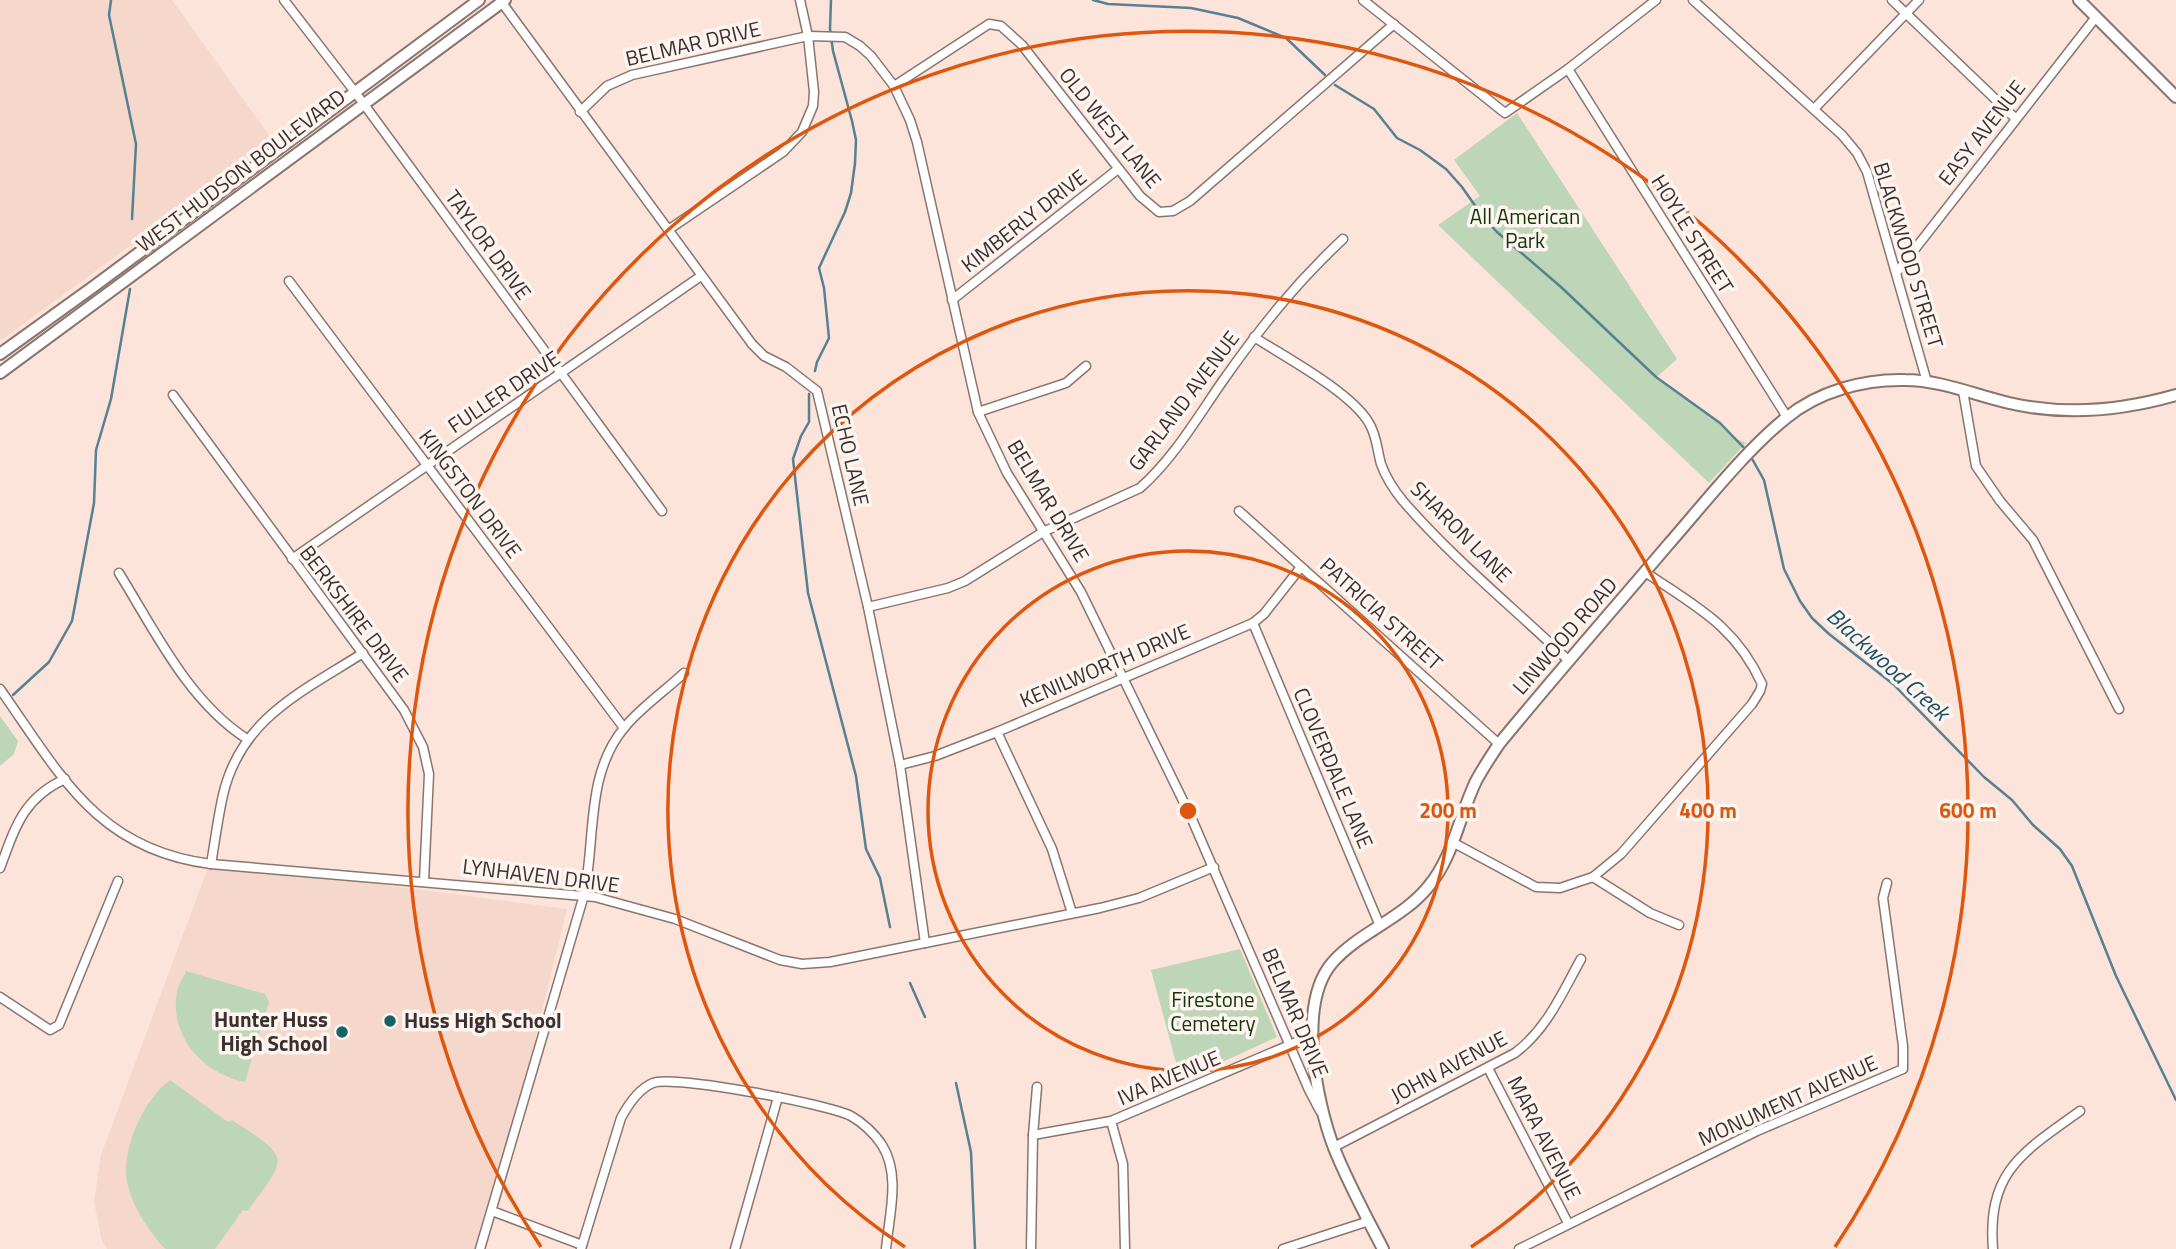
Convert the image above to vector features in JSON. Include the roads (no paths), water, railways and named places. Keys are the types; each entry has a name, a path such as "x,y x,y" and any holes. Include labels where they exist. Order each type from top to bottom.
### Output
{"main road":[{"name":"WEST HUDSON BOULEVARD","path":"0,354 479,0"},
{"path":"2079,0 2176,97"},
{"name":"WEST HUDSON BOULEVARD","path":"0,373 502,1"},
{"name":"LINWOOD ROAD","path":"1383,1249 1334,1147 1325,1119 1313,1035 1316,997 1321,981 1329,966 1350,946 1415,901 1428,887 1442,868 1454,843 1476,781 1499,744 1731,474 1787,417 1820,398 1852,386 1885,380 1927,382 2037,409 2066,412 2104,410 2176,395"}],"street":[{"name":"TAYLOR DRIVE","path":"284,0 355,92 662,511"},
{"path":"668,230 783,152 802,132 813,106 813,79 800,0"},
{"path":"1363,0 1505,113 1568,69 1656,0"},
{"name":"BLACKWOOD STREET","path":"1693,0 1842,135 1863,163 1927,382"},
{"path":"1892,0 2015,118"},
{"path":"1814,109 1919,0"},
{"name":"ECHO LANE","path":"502,1 743,333 764,356 786,367 817,391 868,607 900,765 925,943"},
{"name":"EASY AVENUE","path":"1897,272 2096,16"},
{"name":"OLD WEST LANE","path":"894,86 989,24 1001,26 1022,45 1140,196 1159,212 1173,211 1190,201 1394,24"},
{"name":"BELMAR DRIVE","path":"580,111 607,86 632,75 826,34 845,37 858,44 894,86 910,120 916,142 978,412 1006,473 1081,592 1214,867 1289,1045 1325,1119"},
{"name":"HOYLE STREET","path":"1568,69 1787,417"},
{"name":"KIMBERLY DRIVE","path":"952,300 1118,169"},
{"name":"GARLAND AVENUE","path":"868,607 948,588 965,581 1044,532 1126,496 1152,478 1254,337 1308,272 1343,239"},
{"name":"FULLER DRIVE","path":"292,559 701,276"},
{"name":"KINGSTON DRIVE","path":"289,281 624,728"},
{"name":"SHARON LANE","path":"1254,337 1313,374 1368,420 1374,432 1381,463 1398,495 1443,543 1569,661"},
{"path":"978,412 1066,383 1086,366"},
{"path":"1963,391 1976,466 2032,540 2119,709"},
{"name":"BERKSHIRE DRIVE","path":"173,395 363,653 418,734 427,761 429,802 424,881"},
{"name":"PATRICIA STREET","path":"1239,511 1499,744"},
{"name":"KENILWORTH DRIVE","path":"900,765 935,756 996,732 1253,623 1264,614 1301,566"},
{"path":"1454,843 1536,887 1560,888 1593,877 1621,854 1760,691 1762,684 1735,639 1709,616 1645,572"},
{"path":"119,573 198,695 221,721 247,739"},
{"name":"CLOVERDALE LANE","path":"1253,623 1380,926"},
{"path":"211,864 223,793 247,739 278,709 363,653"},
{"path":"480,1249 584,895 589,872 596,791 606,759 624,728 684,673"},
{"name":"LYNHAVEN DRIVE","path":"0,689 65,779 99,818 123,836 156,853 211,864 584,895 623,902 675,919 791,963 830,962 1130,900 1214,867"},
{"path":"996,732 1052,849 1072,913"},
{"path":"0,868 13,833 28,806 40,794 65,779"},
{"path":"1593,877 1650,913 1679,925"},
{"path":"0,998 50,1030 59,1025 118,881"},
{"name":"MONUMENT AVENUE","path":"1519,1249 1757,1131 1903,1069 1903,1046 1883,898 1887,883"},
{"name":"JOHN AVENUE","path":"1334,1147 1515,1054 1536,1035 1581,959"},
{"name":"IVA AVENUE","path":"1033,1135 1111,1121 1313,1035"},
{"name":"MARA AVENUE","path":"1488,1068 1568,1223"},
{"path":"492,1211 582,1247 627,1106 644,1089 662,1081 675,1080 778,1097 851,1116 881,1143 886,1153 892,1181 886,1249"},
{"path":"1031,1249 1033,1135 1037,1087"},
{"path":"735,1249 778,1097"},
{"path":"1993,1249 1993,1206 2010,1170 2034,1144 2080,1111"},
{"path":"1111,1121 1123,1164 1125,1249"},
{"path":"1283,1249 1369,1221"}],"waterway":[{"path":"111,0 109,15 136,144 132,219"},
{"path":"815,371 829,338 824,288 819,268 851,193 856,140 833,51 830,29 831,0"},
{"name":"Blackwood Creek","path":"1093,0 1108,4 1191,8 1238,18 1286,38 1325,75"},
{"name":"Blackwood Creek","path":"1335,85 1374,109 1397,138 1420,150 1446,169 1497,232 1561,287 1656,377 1720,423 1747,451"},
{"path":"13,695 49,662 72,621 94,503 96,450 111,399 130,289"},
{"path":"809,394 809,422 793,459 808,593 856,776 866,849 880,878 890,927"},
{"name":"Blackwood Creek","path":"1751,457 1764,480 1784,569 1812,618 1893,684 1984,777 2012,800 2033,825 2060,849 2072,866 2116,976 2176,1100"},
{"path":"910,983 925,1017"},
{"path":"956,1083 971,1152 975,1249"}],"place":[{"name":"Huss High School","path":"390,1021"},
{"name":"Hunter Huss High School","path":"342,1032"}],"park label":[{"name":"All American Park","path":"1525,229"},
{"name":"Firestone Cemetery","path":"1213,1012"}]}
